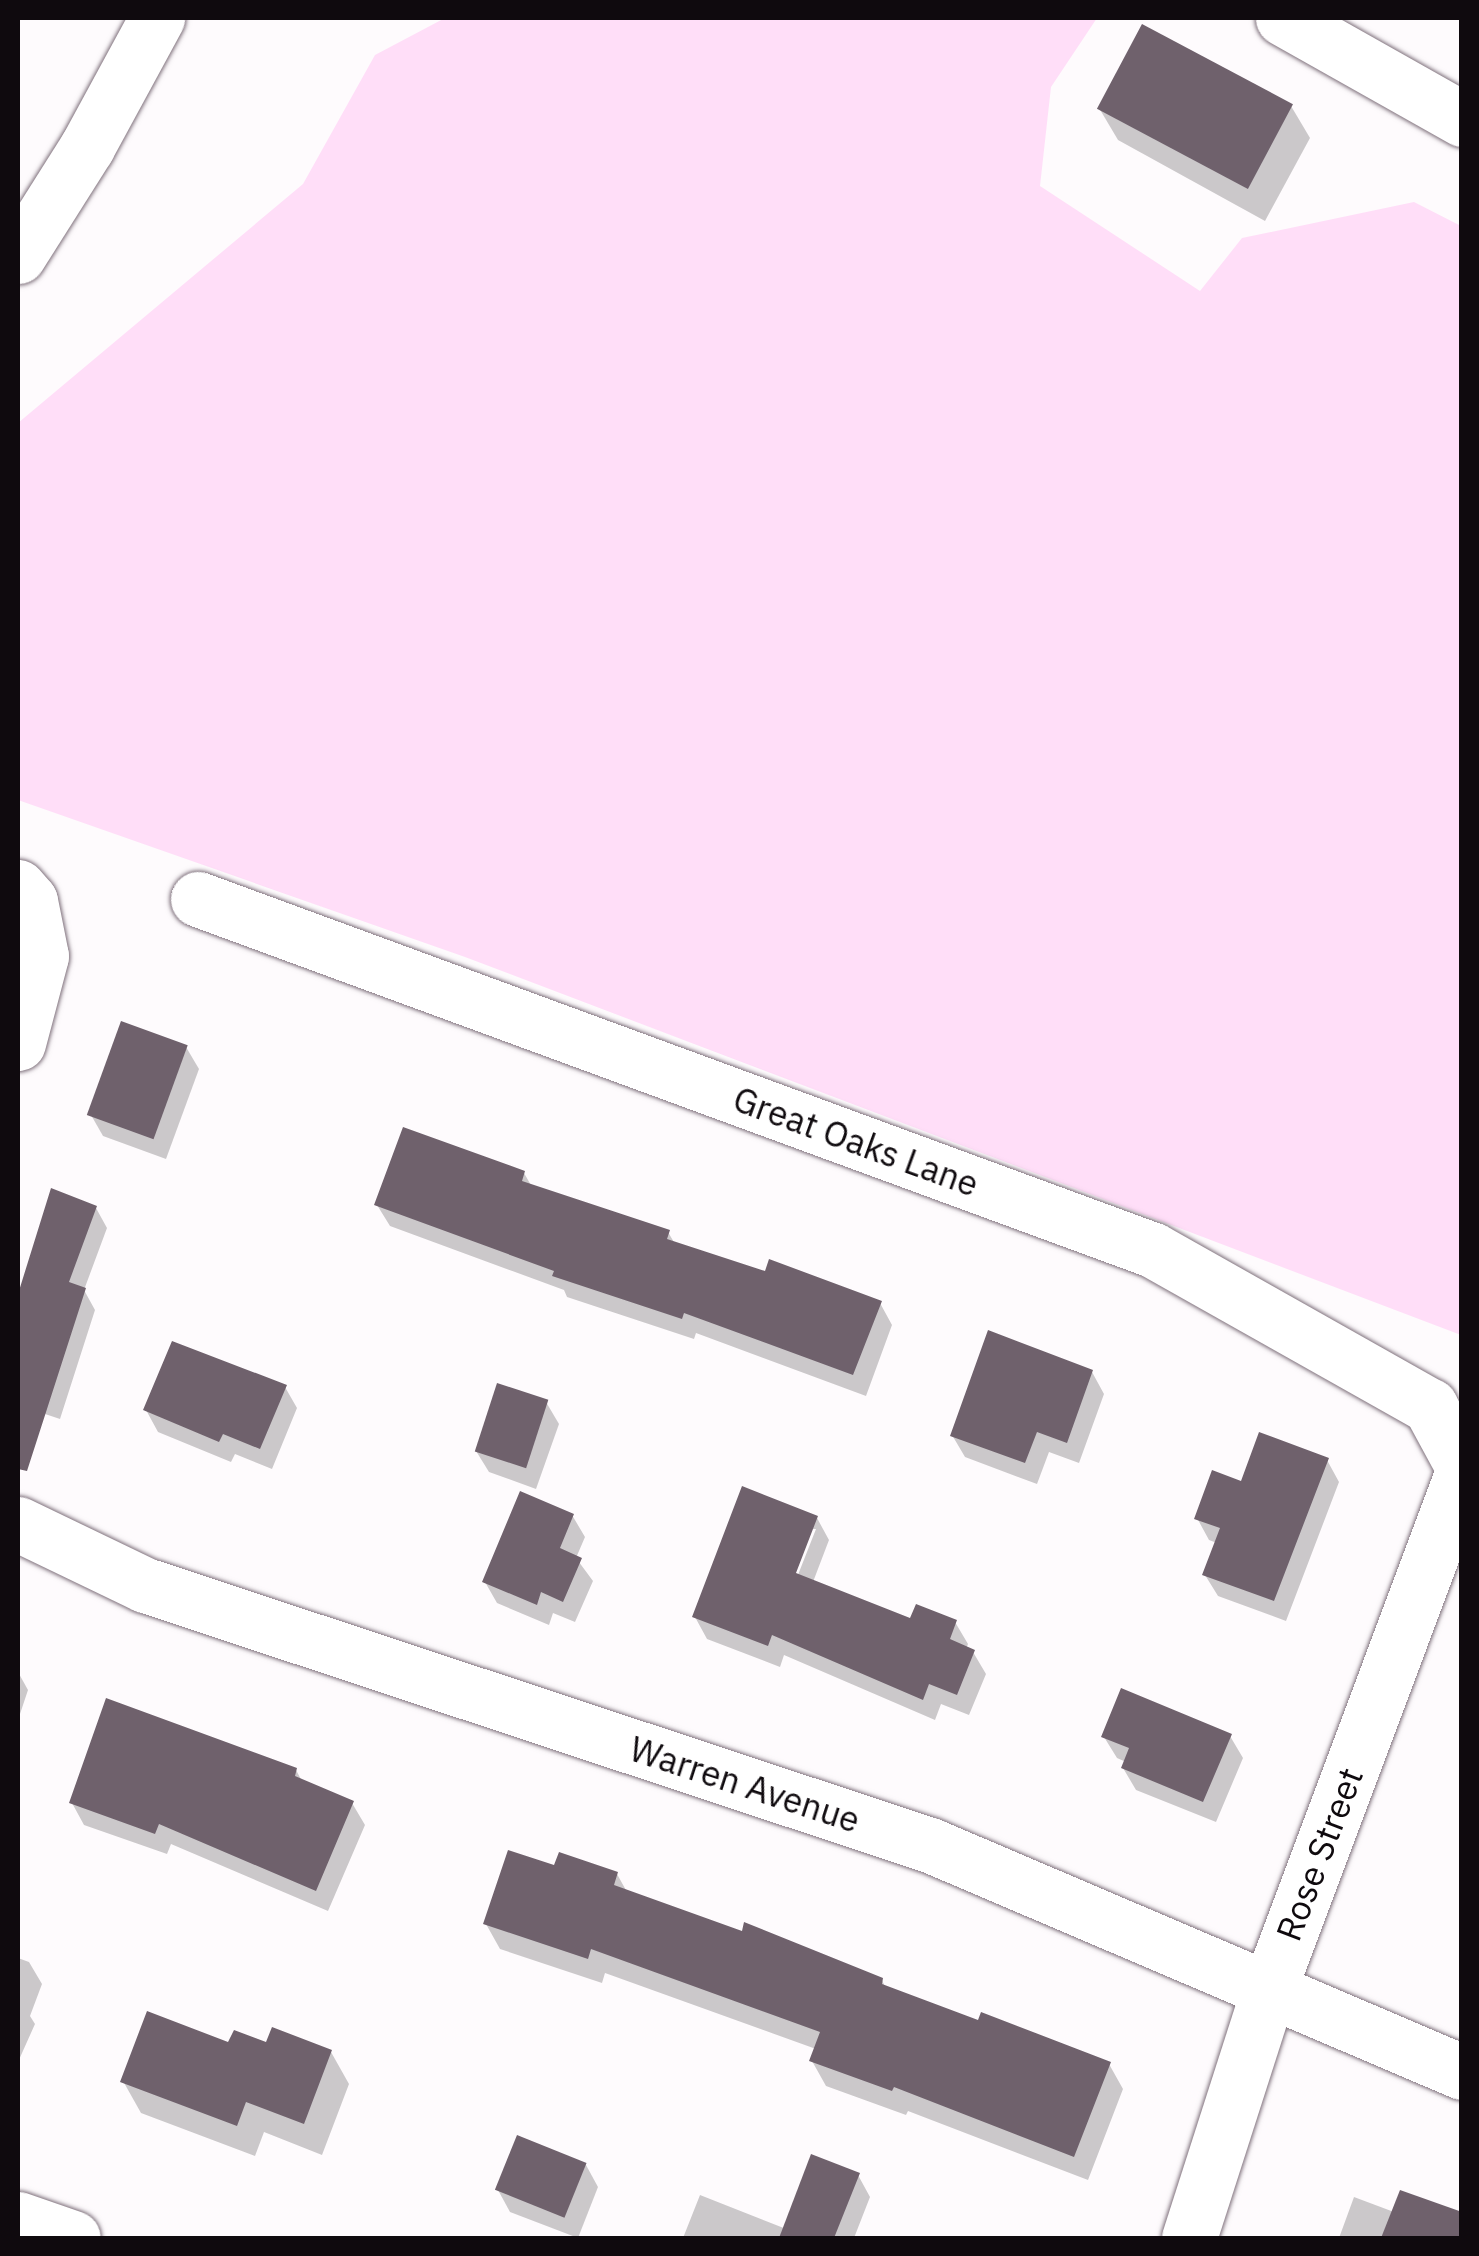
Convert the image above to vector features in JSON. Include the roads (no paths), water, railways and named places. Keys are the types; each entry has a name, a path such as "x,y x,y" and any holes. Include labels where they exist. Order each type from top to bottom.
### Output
{"street":[{"path":"18,256 87,147 156,18"},
{"path":"1282,18 1462,119"},
{"path":"18,1044 40,956 24,894"},
{"name":"Great Oaks Lane","path":"198,899 1154,1250 1430,1406 1462,1465"},
{"name":"Rose Street","path":"1189,2238 1268,1990 1462,1474"},
{"name":"Warren Avenue","path":"18,1524 145,1585 930,1845 1462,2072"},
{"path":"18,2219 73,2238"}]}
